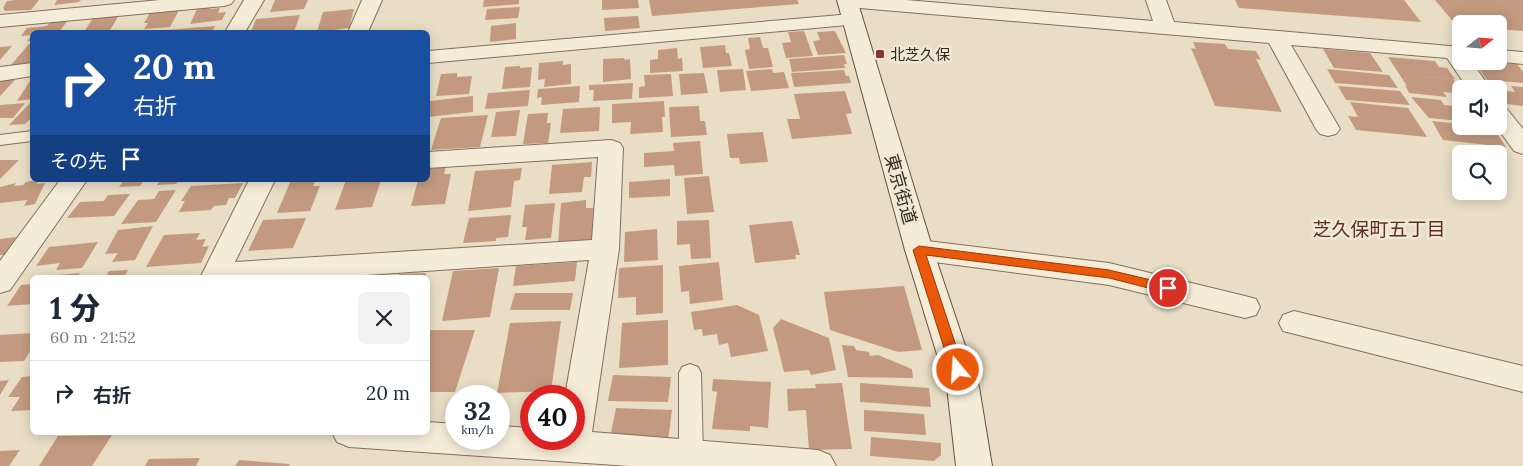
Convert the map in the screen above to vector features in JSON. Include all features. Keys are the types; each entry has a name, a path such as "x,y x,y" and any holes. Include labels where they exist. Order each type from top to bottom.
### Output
{"street":[{"path":"0,21 224,0"},
{"path":"236,30 254,0"},
{"path":"359,30 372,0"},
{"path":"1156,0 1166,28"},
{"path":"430,57 849,7 1166,28 1452,53"},
{"name":"東京街道","path":"849,7 919,250 963,387 974,466"},
{"path":"1276,37 1328,129"},
{"path":"1508,57 1523,58"},
{"path":"0,74 30,70"},
{"path":"1507,125 1523,146"},
{"path":"430,160 612,148 606,249 584,385"},
{"path":"0,282 73,182"},
{"path":"215,275 261,182"},
{"path":"229,275 606,249"},
{"path":"919,250 1109,274 1245,307"},
{"path":"1294,323 1523,379"},
{"path":"397,435 520,443"},
{"path":"585,447 818,466"}],"lane":[{"path":"0,140 30,136"},
{"path":"690,373 691,455"}],"building":[{"path":"39,0 31,10 5,11 3,8 7,1"},
{"path":"57,0 81,0 79,2 54,5"},
{"path":"275,0 308,0 304,9 270,12"},
{"path":"484,0 519,0 519,4 483,7"},
{"path":"602,0 638,0 639,8 602,10"},
{"path":"649,0 797,0 799,4 652,16"},
{"path":"1235,0 1404,0 1421,22 1239,8"},
{"path":"1435,0 1523,0 1523,31 1508,30 1508,15 1452,15 1452,20"},
{"path":"211,7 210,9 220,8 218,13 226,12 222,20 190,24 197,9"},
{"path":"520,7 518,18 485,20 487,9"},
{"path":"354,9 349,28 333,30 318,30 323,12"},
{"path":"179,10 170,27 144,29 148,23 144,23 150,13"},
{"path":"119,15 110,30 85,30 93,18"},
{"path":"300,15 295,30 252,30 256,19"},
{"path":"638,16 640,28 605,31 604,18"},
{"path":"68,20 60,30 30,30 30,35 21,36 27,28 47,26 50,22"},
{"path":"516,23 516,39 490,42 491,26"},
{"path":"215,26 213,30 166,30"},
{"path":"804,31 813,56 786,58 782,43 791,42 788,32"},
{"path":"835,31 846,53 818,55 813,41 820,40 817,32"},
{"path":"760,37 763,48 768,48 773,67 749,69 745,50 750,49 748,38"},
{"path":"1193,42 1225,44 1228,49 1256,51 1261,60 1256,59 1282,112 1215,106 1191,48 1196,49"},
{"path":"29,44 30,64 11,65"},
{"path":"725,45 726,53 729,53 732,66 703,68 700,47"},
{"path":"12,46 0,60 0,47"},
{"path":"677,48 678,59 682,58 683,71 650,73 650,60 658,59 658,50"},
{"path":"1323,49 1370,53 1383,72 1334,68"},
{"path":"844,55 847,64 844,64 845,68 792,72 789,59"},
{"path":"1388,57 1435,61 1439,67 1447,68 1455,79 1414,76 1453,79 1452,93 1443,92 1447,97 1409,93 1405,85 1407,86"},
{"path":"624,58 625,60 630,59 631,79 603,82 603,59"},
{"path":"563,61 563,65 571,64 571,84 544,87 545,79 538,80 539,63"},
{"path":"1508,63 1517,64 1523,72 1523,83 1507,82 1507,80 1487,80 1480,70 1508,70"},
{"path":"520,66 520,68 532,67 530,87 502,89 505,67"},
{"path":"743,69 746,90 720,92 717,70"},
{"path":"772,69 773,73 784,72 789,88 751,91 746,71"},
{"path":"1327,69 1389,75 1398,88 1335,83"},
{"path":"844,70 846,76 849,76 851,83 794,87 791,73"},
{"path":"457,73 457,77 472,76 469,94 436,96 441,74"},
{"path":"704,73 708,93 681,95 679,74"},
{"path":"671,74 673,96 639,98 639,87 645,86 644,75"},
{"path":"0,80 15,80 0,96"},
{"path":"30,81 30,99 17,101"},
{"path":"633,83 632,99 593,101 594,90 589,90 589,85"},
{"path":"580,86 579,102 541,105 542,97 537,98 538,89"},
{"path":"1338,86 1400,91 1410,105 1346,100"},
{"path":"1511,86 1523,87 1523,106 1507,104 1507,91 1515,92"},
{"path":"530,90 528,106 485,109 488,93"},
{"path":"845,91 852,113 846,114 852,134 792,139 787,119 800,119 794,94"},
{"path":"473,96 473,112 430,117 430,101"},
{"path":"1411,97 1441,100 1444,105 1452,106 1452,120 1429,118"},
{"path":"664,101 665,117 662,117 663,132 630,134 631,122 612,123 612,104"},
{"path":"1350,102 1408,108 1427,137 1356,130 1348,116 1358,117"},
{"path":"25,103 13,118 0,118 0,105"},
{"path":"30,103 30,119 25,124 9,125"},
{"path":"699,106 700,121 705,121 707,135 671,137 669,107"},
{"path":"600,107 599,131 560,133 563,109"},
{"path":"520,110 516,136 491,137 496,112"},
{"path":"548,113 547,123 551,123 548,143 523,144 528,114"},
{"path":"488,115 480,147 431,150 441,118"},
{"path":"1432,121 1452,123 1452,135 1498,135 1505,145 1488,145 1443,140"},
{"path":"763,132 768,162 740,164 739,158 730,158 727,134"},
{"path":"700,141 703,174 675,176 674,165 644,167 644,153 674,151 673,143"},
{"path":"0,160 19,160 0,179"},
{"path":"592,162 591,177 584,177 582,192 549,194 552,165"},
{"path":"446,167 444,174 451,174 445,204 411,206 417,182 430,182 430,169"},
{"path":"522,168 520,180 514,181 511,207 468,211 475,171"},
{"path":"709,176 714,212 687,214 684,178"},
{"path":"670,179 670,196 629,198 629,182"},
{"path":"26,182 45,183 35,204 24,206 27,200 0,203 0,187 16,183 14,186 23,185"},
{"path":"123,182 143,182 140,186 119,187"},
{"path":"159,182 178,182 176,184 157,185"},
{"path":"290,182 315,182 313,186 320,186 310,211 277,213"},
{"path":"345,182 380,182 372,207 335,210"},
{"path":"243,183 235,198 229,198 226,205 214,206 211,210 179,212 185,201 181,201 191,186"},
{"path":"176,190 156,222 121,224 138,200 154,199 159,191"},
{"path":"130,194 114,216 67,218 80,202 104,201 108,195"},
{"path":"586,200 586,208 593,208 592,241 558,244 561,203"},
{"path":"555,203 551,238 525,240 527,227 522,227 525,205"},
{"path":"511,215 508,237 496,238 496,241 463,243 469,218"},
{"path":"306,218 293,248 248,251 263,220"},
{"path":"709,220 711,258 691,259 690,244 677,245 677,221"},
{"path":"792,221 800,255 795,255 796,259 755,263 749,225"},
{"path":"153,226 135,260 112,262 118,253 105,254 118,230"},
{"path":"657,229 658,260 624,262 625,232"},
{"path":"200,233 196,240 206,239 202,247 209,246 201,263 146,267 164,235"},
{"path":"16,237 4,255 0,255 0,239"},
{"path":"98,242 82,268 56,270 60,263 36,266 49,247"},
{"path":"577,262 575,281 513,286 516,266"},
{"path":"719,262 723,300 690,304 689,291 681,292 679,266"},
{"path":"663,265 663,313 636,315 636,297 618,298 619,268"},
{"path":"499,268 490,317 442,321 453,271"},
{"path":"128,270 126,275 107,275 109,271"},
{"path":"80,273 79,275 59,275"},
{"path":"426,273 426,275 399,274"},
{"path":"30,284 30,304 7,306 21,285"},
{"path":"904,286 922,350 898,352 830,330 824,292"},
{"path":"515,293 573,293 570,310 510,310"},
{"path":"737,305 759,315 768,351 731,357 728,343 719,345 717,334 703,336 702,329 694,330 691,312"},
{"path":"781,319 829,338 836,370 811,375 809,370 784,372 773,328"},
{"path":"668,320 668,365 619,368 622,323"},
{"path":"561,321 552,385 520,385 520,392 510,393 510,385 498,385 510,323"},
{"path":"430,330 475,330 457,385 445,385 445,392 430,392"},
{"path":"30,333 30,351 24,361 0,362 0,335"},
{"path":"842,345 854,346 856,350 869,352 870,356 878,355 912,369 913,378 848,377"},
{"path":"613,375 671,377 668,402 608,401"},
{"path":"30,376 30,410 11,411 20,397 8,397 22,377"},
{"path":"713,379 771,382 768,428 750,426 750,431 712,429 717,392 712,391"},
{"path":"9,380 0,395 0,381"},
{"path":"842,383 852,449 809,450 806,410 788,411 787,389 816,388 815,384"},
{"path":"860,383 929,388 931,407 860,402"},
{"path":"616,408 672,410 668,440 610,437"},
{"path":"864,410 924,414 926,435 864,431"},
{"path":"112,435 92,466 39,466 58,436"},
{"path":"871,437 941,443 941,455 934,461 870,456"},
{"path":"20,450 9,466 0,466 0,451"},
{"path":"200,458 196,466 145,466 149,459"},
{"path":"239,460 290,464 289,466 235,466"}],"place":[{"name":"北芝久保","path":"880,54"}],"district":[{"name":"芝久保町五丁目","path":"1379,229"}],"route":[{"path":"958,370 919,250 1109,274 1168,288"}]}
